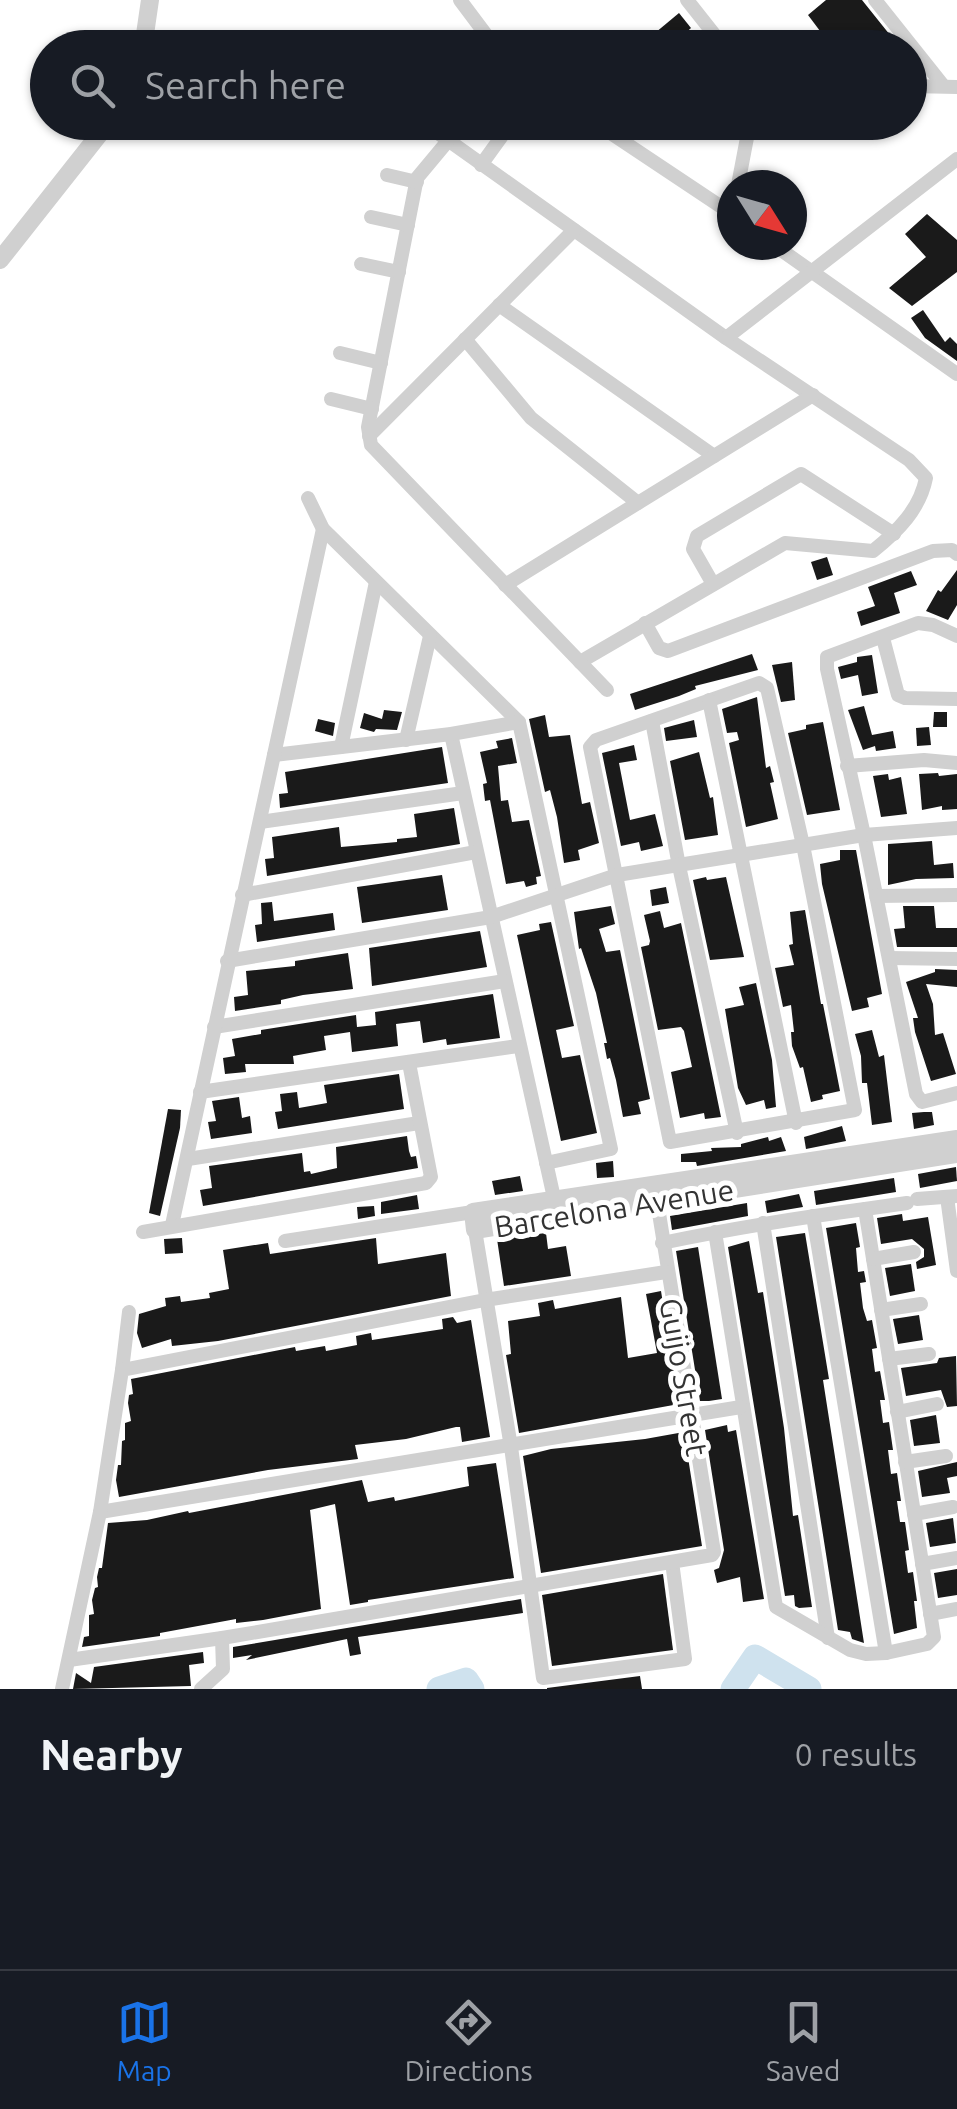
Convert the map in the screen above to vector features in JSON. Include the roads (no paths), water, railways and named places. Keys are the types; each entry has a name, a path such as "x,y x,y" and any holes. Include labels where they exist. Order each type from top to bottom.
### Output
{"street":[{"path":"146,30 150,0"},
{"path":"460,0 482,30"},
{"path":"686,0 710,30"},
{"path":"875,0 901,30"},
{"path":"927,60 949,86"},
{"path":"0,260 95,140"},
{"path":"442,140 417,182 369,436 375,453 607,690"},
{"path":"446,140 726,338 909,460 926,478 922,498 894,534 873,551 784,542 580,662"},
{"path":"481,166 499,140"},
{"path":"621,140 717,204"},
{"path":"741,170 747,140"},
{"path":"726,338 957,159"},
{"path":"387,175 417,182"},
{"path":"372,217 408,225"},
{"path":"369,436 574,230"},
{"path":"794,260 957,374"},
{"path":"361,264 399,272"},
{"path":"499,305 714,456"},
{"path":"466,339 531,418 638,503"},
{"path":"340,353 381,363"},
{"path":"505,586 812,395"},
{"path":"331,399 372,408"},
{"path":"713,584 693,550 698,536 802,474 894,534"},
{"path":"308,498 323,529 519,722 610,1150 546,1164"},
{"path":"172,1225 323,529"},
{"path":"645,623 659,648 668,651 933,551 952,550 957,554"},
{"path":"873,551 884,570"},
{"path":"341,747 376,582"},
{"path":"957,636 918,623 827,658 918,1099 922,1102 957,1093"},
{"path":"406,740 430,636"},
{"path":"883,638 898,694 905,698 957,699"},
{"path":"759,683 767,688 856,1104 850,1113 670,1142 590,748 596,740 709,700 759,683"},
{"path":"709,700 796,1122"},
{"path":"652,721 737,1133"},
{"path":"274,755 519,722"},
{"path":"450,734 556,1209"},
{"path":"847,766 924,760 957,763"},
{"path":"260,822 464,793"},
{"path":"227,961 491,916 617,875 864,835 957,828"},
{"path":"242,895 476,852"},
{"path":"876,896 957,895"},
{"path":"889,958 957,960"},
{"path":"214,1027 505,981"},
{"path":"200,1092 518,1046"},
{"path":"143,1232 426,1183 430,1177 409,1063"},
{"path":"188,1158 419,1123"},
{"name":"Barcelona Avenue","path":"474,1221 957,1140"},
{"name":"Barcelona Avenue","path":"556,1209 657,1201 957,1154"},
{"path":"662,1243 763,1223 952,1197 957,1269"},
{"name":"Guijo Street","path":"657,1201 714,1552 709,1558 672,1562"},
{"path":"715,1232 774,1602 780,1611 850,1650 886,1654 934,1637 865,1209"},
{"path":"812,1216 886,1654"},
{"path":"69,1660 222,1638 529,1585 672,1562 686,1656 546,1680 541,1674 529,1585 511,1446 474,1221 285,1241"},
{"path":"763,1223 828,1638"},
{"path":"873,1259 914,1252"},
{"path":"122,1370 485,1300 666,1272"},
{"path":"881,1310 921,1304"},
{"path":"62,1689 100,1512 129,1312"},
{"path":"889,1360 928,1354"},
{"path":"897,1412 937,1404"},
{"path":"100,1512 741,1407"},
{"path":"906,1462 946,1456"},
{"path":"914,1514 953,1507"},
{"path":"922,1564 957,1558"},
{"path":"930,1614 957,1609"},
{"path":"201,1689 223,1669 222,1638"}],"waterway":[{"path":"733,1689 755,1657 809,1689"},
{"path":"439,1689 466,1680 472,1689"}]}
